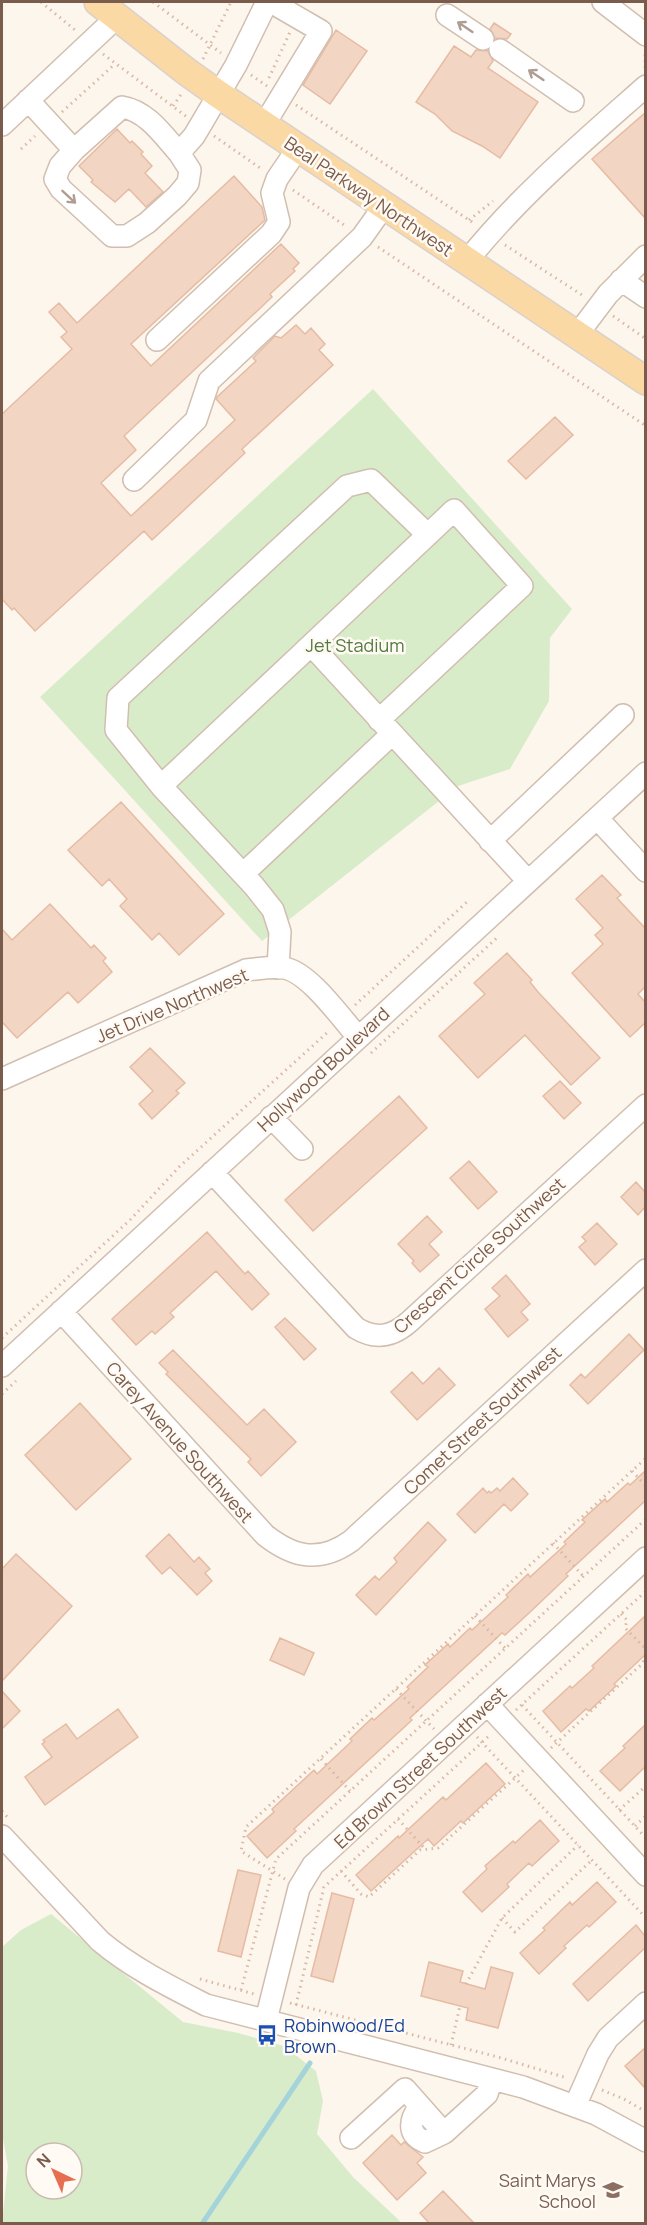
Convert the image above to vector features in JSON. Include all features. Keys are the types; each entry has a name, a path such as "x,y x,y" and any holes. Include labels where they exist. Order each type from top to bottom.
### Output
{"main road":[{"name":"Beal Parkway Northwest","path":"108,9 218,94 645,381"}],"street":[{"path":"179,153 200,126 269,2 321,32 273,91 264,124"},
{"path":"603,2 645,35"},
{"path":"2,125 90,43 108,9"},
{"path":"447,15 573,100"},
{"path":"467,261 527,193 645,86"},
{"path":"28,100 74,150"},
{"path":"122,107 135,109 179,153 190,170 189,183 147,223 127,236 112,236 61,189 55,178 60,166 74,150 122,107"},
{"path":"157,340 271,234 279,222 272,193 277,179 298,148"},
{"path":"134,480 195,420 209,381 362,237 384,206"},
{"path":"577,335 598,306 645,256"},
{"path":"621,280 645,297"},
{"path":"278,968 280,932 273,910 243,874 160,786 116,730 118,698 346,486 371,480 428,535"},
{"path":"160,786 454,510 522,586 243,874"},
{"path":"310,645 528,881"},
{"path":"490,841 623,715"},
{"name":"Hollywood Boulevard","path":"2,1366 645,773"},
{"path":"597,818 645,871"},
{"name":"Jet Drive Northwest","path":"3,1077 246,970 285,968 299,974 358,1037"},
{"name":"Crescent Circle Southwest","path":"212,1172 356,1329 377,1337 398,1332 410,1322 645,1105"},
{"path":"271,1118 302,1149"},
{"name":"Comet Street Southwest","path":"310,1556 329,1553 351,1541 645,1270"},
{"name":"Carey Avenue Southwest","path":"61,1311 265,1535 287,1551 310,1556"},
{"name":"Ed Brown Street Southwest","path":"266,2020 299,1888 313,1864 645,1558"},
{"path":"488,1704 645,1875"},
{"path":"5,1835 100,1941 162,1983 207,2004 523,2087 596,2114 645,2140"},
{"path":"575,2106 608,2038 645,2003"},
{"path":"351,2138 405,2090 420,2106 412,2117 411,2127 418,2139 425,2142 444,2133 486,2094 492,2079"}],"path":[{"path":"41,2 90,43 200,126 645,426"},
{"path":"153,2 273,91 645,339"},
{"path":"173,106 194,76 231,2"},
{"path":"273,91 297,17"},
{"path":"21,149 116,63"},
{"path":"2,1338 131,1219 179,1167 315,1046 341,1018 468,901"},
{"path":"321,1899 299,1888 242,1851 246,1827 645,1458"},
{"path":"632,1471 645,1486"},
{"path":"241,1990 276,1858 645,1519"},
{"path":"553,1543 583,1576"},
{"path":"296,2005 324,1887 645,1592"},
{"path":"621,1614 627,1620 625,1628 645,1648"},
{"path":"475,1616 505,1648"},
{"path":"341,1871 361,1894 369,1897 420,1850 438,1848 642,1664 645,1658"},
{"path":"486,1666 506,1688"},
{"path":"396,1689 446,1742"},
{"path":"446,1703 645,1918"},
{"path":"522,1705 645,1838"},
{"path":"321,1759 350,1791"},
{"path":"619,1810 645,1785"},
{"path":"382,1801 425,1850"},
{"path":"2,1811 5,1835"},
{"path":"634,1826 645,1816"},
{"path":"466,1984 502,1918 578,1845"},
{"path":"502,1918 514,1932 592,1860"},
{"path":"196,1978 528,2065 624,2099 645,2112"},
{"path":"451,2045 460,2006"}],"green space":[{"name":"Jet Stadium","path":"373,389 572,609 550,638 549,701 510,769 458,786 262,941 40,697"},
{"path":"51,1914 183,2022 238,2033 284,2046 316,2071 323,2101 317,2134 353,2177 402,2223 2,2223 8,2166 2,2133 2,1947 21,1930"}],"building":[{"path":"494,23 511,34 507,39 495,38 490,29"},
{"path":"336,30 367,51 330,104 303,85"},
{"path":"454,46 471,57 476,50 488,51 493,61 488,68 538,102 500,158 452,131 435,114 416,102"},
{"path":"645,113 645,218 592,159"},
{"path":"117,129 130,143 132,141 143,152 141,154 152,166 145,173 163,192 146,207 129,189 115,202 91,182 93,180 79,166"},
{"path":"234,176 262,207 265,220 131,344 151,366 281,244 299,263 293,269 295,271 270,294 272,297 124,436 136,450 101,483 131,516 235,420 216,399 217,397 256,361 253,358 275,336 281,338 296,325 305,334 311,328 325,344 319,350 333,365 242,449 245,453 152,540 144,531 35,631 14,608 12,610 2,599 2,414 72,349 61,337 67,332 49,312 59,303 77,323"},
{"path":"555,417 573,435 526,479 508,461"},
{"path":"121,802 224,914 179,955 159,933 152,940 120,906 127,899 109,879 102,886 68,850"},
{"path":"602,875 621,895 617,898 645,928 645,987 638,994 645,1002 645,1023 630,1037 572,973 603,944 595,935 603,928 576,899"},
{"path":"50,904 91,948 94,945 106,958 103,961 112,972 78,1003 68,992 17,1038 2,1022 2,929 12,940"},
{"path":"507,953 532,980 530,982 538,992 600,1058 571,1085 525,1035 478,1078 439,1036 485,994 474,983"},
{"path":"150,1048 185,1083 176,1091 179,1093 152,1119 139,1104 153,1091 130,1067"},
{"path":"560,1081 581,1103 564,1119 543,1096"},
{"path":"399,1096 427,1128 313,1231 285,1200"},
{"path":"469,1161 497,1192 478,1209 450,1178"},
{"path":"636,1182 645,1192 645,1207 638,1215 621,1197"},
{"path":"427,1216 442,1232 429,1244 439,1255 420,1272 412,1263 414,1261 398,1244"},
{"path":"597,1223 617,1244 595,1265 579,1247 586,1241 582,1237"},
{"path":"207,1232 245,1274 248,1271 269,1294 252,1310 216,1271 170,1313 174,1317 155,1334 152,1331 136,1345 112,1319"},
{"path":"506,1275 530,1304 521,1312 528,1320 508,1337 485,1309 500,1296 492,1288"},
{"path":"285,1318 316,1349 304,1360 275,1327"},
{"path":"629,1334 644,1350 588,1404 570,1385 581,1374 585,1378"},
{"path":"173,1350 247,1425 264,1409 296,1442 261,1476 248,1462 251,1459 166,1374 168,1372 159,1363"},
{"path":"439,1368 455,1385 417,1420 391,1392 412,1372 423,1384"},
{"path":"80,1403 131,1459 76,1510 25,1455"},
{"path":"645,1471 645,1501 566,1574 568,1576 528,1614 505,1635 502,1633 410,1718 412,1720 294,1829 296,1831 267,1858 247,1836 274,1812 272,1809 314,1770 317,1774 352,1741 350,1739 372,1718 374,1720 409,1689 407,1687 428,1667 425,1665 448,1644 450,1647 470,1628 472,1630 508,1597 506,1595 528,1574 530,1577 566,1544 564,1542 585,1522 582,1520 605,1499 607,1502"},
{"path":"513,1478 528,1494 511,1511 504,1504 475,1533 457,1514 483,1488 487,1493 497,1488 500,1491"},
{"path":"428,1522 446,1540 376,1615 356,1595 375,1576 379,1580 397,1562 394,1558"},
{"path":"169,1534 194,1562 199,1557 210,1569 205,1573 212,1581 197,1595 170,1567 162,1574 146,1556"},
{"path":"16,1554 72,1606 2,1681 2,1569"},
{"path":"645,1616 645,1655 589,1711 586,1709 561,1732 543,1711 594,1668 592,1666"},
{"path":"280,1638 314,1653 304,1675 270,1660"},
{"path":"2,1691 20,1711 2,1729"},
{"path":"118,1709 138,1737 45,1805 25,1777 52,1757 42,1744 45,1742 43,1740 66,1724 77,1739"},
{"path":"645,1725 645,1767 620,1791 600,1771"},
{"path":"486,1763 505,1784 434,1846 428,1839 371,1891 356,1875 443,1797 446,1800"},
{"path":"540,1820 559,1841 532,1866 529,1863 507,1884 509,1887 482,1912 463,1892 487,1869 485,1866"},
{"path":"238,1870 261,1875 241,1957 218,1951"},
{"path":"597,1882 616,1902 564,1946 566,1948 539,1974 520,1953 570,1902 572,1905"},
{"path":"332,1893 354,1899 333,1982 311,1976"},
{"path":"636,1925 645,1936 645,1948 588,2001 573,1984"},
{"path":"429,1962 463,1971 460,1982 485,1989 491,1967 513,1973 498,2028 466,2020 468,2008 421,1996"},
{"path":"645,2048 645,2088 625,2066"},
{"path":"392,2135 401,2145 404,2142 423,2157 417,2163 426,2173 397,2200 363,2163"},
{"path":"443,2191 474,2223 429,2223 420,2213"}],"waterway":[{"path":"202,2224 310,2063"}],"place":[{"name":"Robinwood/Ed Brown","path":"267,2035"},
{"name":"Saint Marys School","path":"613,2190"}]}
